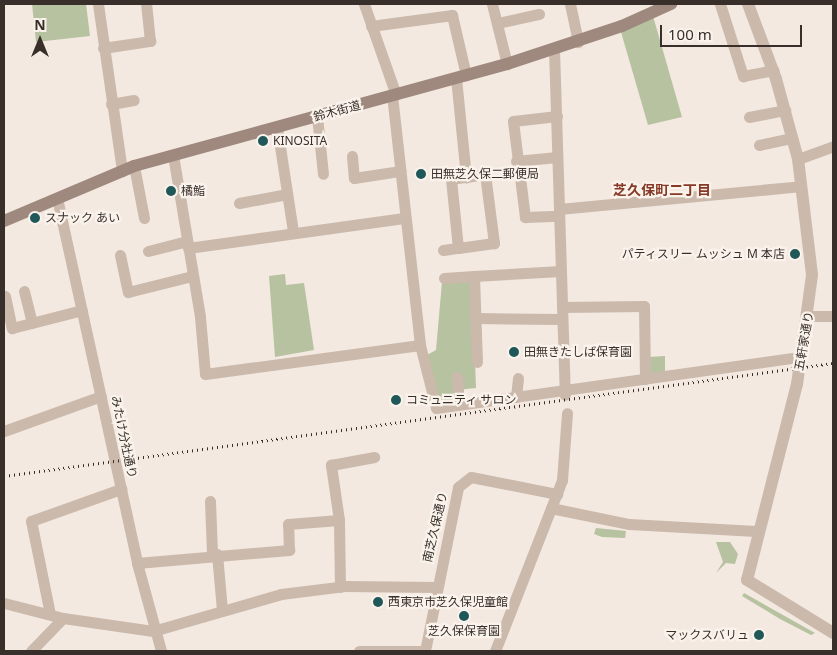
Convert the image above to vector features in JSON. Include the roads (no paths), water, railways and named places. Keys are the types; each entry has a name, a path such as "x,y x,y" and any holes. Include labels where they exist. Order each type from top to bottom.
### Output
{"main road":[{"name":"鈴木街道","path":"4,221 134,166 507,64 578,42 662,5"}],"street":[{"path":"98,4 122,171"},
{"path":"103,48 150,41 146,4"},
{"path":"364,4 394,95 404,218 420,345 436,408 566,392 801,357"},
{"path":"492,4 507,64"},
{"path":"570,4 578,42"},
{"path":"720,4 743,76 773,70"},
{"name":"五軒家通り","path":"748,4 773,70 798,159 812,272 808,316 801,357 756,531 747,580 833,633"},
{"path":"498,23 539,14"},
{"path":"371,26 452,15 461,77 466,177"},
{"path":"554,49 561,313 566,392"},
{"path":"111,104 134,100"},
{"path":"749,117 784,110"},
{"path":"317,116 323,174"},
{"path":"557,116 513,121 516,161 524,217 801,186"},
{"path":"277,127 293,232"},
{"path":"759,145 792,138"},
{"path":"798,159 833,146"},
{"path":"173,155 188,244 205,374 420,345"},
{"path":"352,156 354,178 400,171"},
{"path":"516,161 557,156"},
{"path":"134,166 144,218"},
{"path":"443,250 458,248 494,243 485,174 451,179 458,248"},
{"path":"239,204 287,194"},
{"name":"みたけ分社通り","path":"56,198 137,563 153,631 161,651"},
{"path":"148,251 188,244 404,218"},
{"path":"120,255 128,292 192,276"},
{"path":"444,278 561,272"},
{"path":"474,276 477,362"},
{"path":"24,291 32,322"},
{"path":"5,296 12,328 82,310"},
{"path":"475,318 644,306 645,379"},
{"path":"808,316 833,316"},
{"path":"457,377 459,404"},
{"path":"516,397 518,378"},
{"path":"4,431 101,396"},
{"path":"495,651 557,494 567,452 567,413"},
{"path":"340,586 339,520 331,465 374,457"},
{"name":"南芝久保通り","path":"359,651 425,651 436,586 458,487 471,477 557,494"},
{"path":"50,614 31,521 121,489"},
{"path":"210,501 214,554 222,610"},
{"path":"551,508 629,524 756,531"},
{"path":"137,563 214,554 290,550 288,524 339,520"},
{"path":"4,603 63,618 153,631 281,594 340,586 436,586"},
{"path":"31,651 63,618"}],"railway":[{"path":"4,476 833,363"}],"place":[{"name":"KINOSITA","path":"263,141"},
{"name":"田無芝久保二郵便局","path":"421,174"},
{"name":"橘鮨","path":"171,191"},
{"name":"スナック あい","path":"35,218"},
{"name":"パティスリー ムッシュ M 本店","path":"795,254"},
{"name":"田無きたしば保育園","path":"514,352"},
{"name":"コミュニティ サロン","path":"396,400"},
{"name":"西東京市芝久保児童館","path":"378,602"},
{"name":"芝久保保育園","path":"464,616"},
{"name":"マックスバリュ","path":"759,635"}],"district":[{"name":"芝久保町二丁目","path":"662,190"}]}
